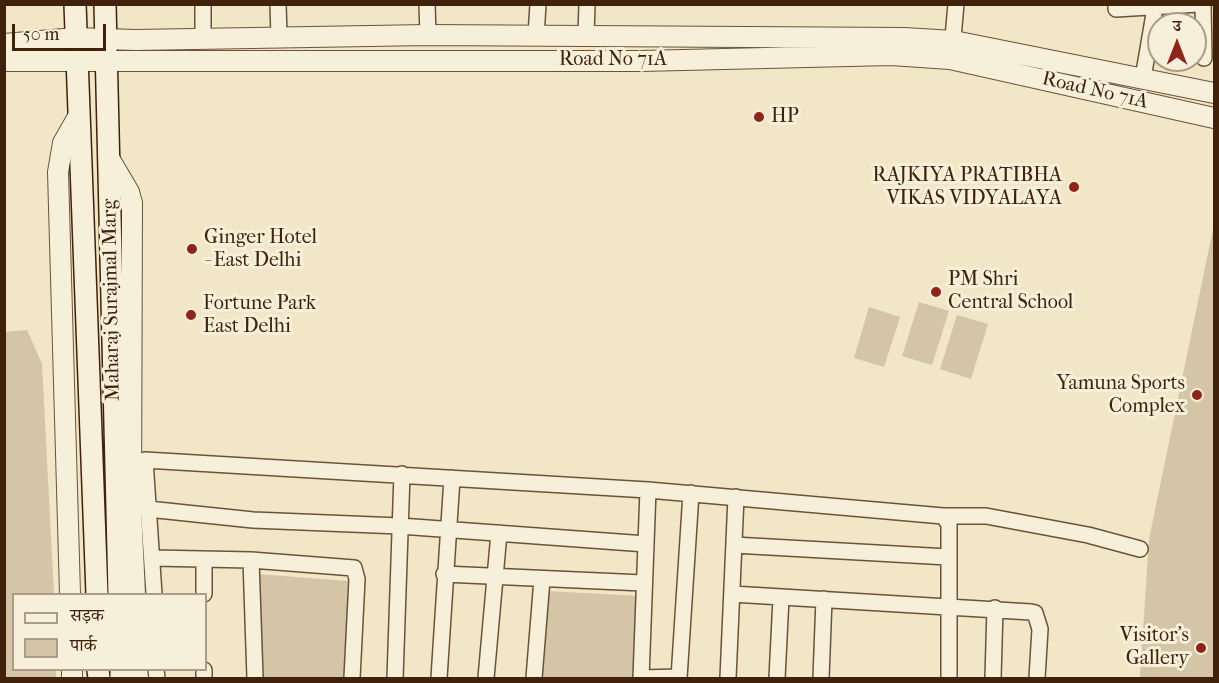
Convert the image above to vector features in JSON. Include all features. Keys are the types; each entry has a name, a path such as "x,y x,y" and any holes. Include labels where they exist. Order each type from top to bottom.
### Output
{"main road":[{"name":"Maharaj Surajmal Marg","path":"75,4 97,593"},
{"name":"Maharaj Surajmal Marg","path":"105,4 109,158 132,509 119,593"}],"street":[{"path":"203,4 203,37"},
{"path":"278,4 279,36"},
{"path":"427,4 428,35"},
{"path":"536,36 538,4"},
{"path":"586,36 587,4"},
{"path":"952,50 956,4"},
{"path":"1116,4 1116,9 1201,4"},
{"path":"1143,78 1155,8"},
{"name":"Road No 71A","path":"4,44 76,38 428,35 586,36 952,50 1143,78 1215,93"},
{"name":"Road No 71A","path":"4,61 641,61 891,55 952,50 1215,118"},
{"path":"70,593 57,172 63,143 79,115"},
{"path":"135,593 132,509 145,460 648,490 943,516 986,516 1088,535 1140,549"},
{"path":"395,678 402,474"},
{"path":"439,678 452,478"},
{"path":"648,490 641,678 679,678 691,493"},
{"path":"728,678 736,497"},
{"path":"132,509 253,520 400,526 646,544"},
{"path":"132,509 153,558 154,593"},
{"path":"943,516 949,524 949,678"},
{"path":"486,678 499,533"},
{"path":"734,545 948,557"},
{"path":"153,558 251,560 354,568 357,579 352,678"},
{"path":"204,560 204,593"},
{"path":"251,560 255,678"},
{"path":"444,574 643,583"},
{"path":"534,678 542,579"},
{"path":"732,594 995,608 1035,614 1040,629 1037,678"},
{"path":"777,678 782,598"},
{"path":"821,678 824,599"},
{"path":"993,678 995,608"}],"green space":[{"name":"Yamuna Sports Complex","path":"1214,224 1214,678 1140,678 1149,539"},
{"path":"919,302 949,311 932,365 902,356"},
{"path":"869,307 900,317 884,367 854,358"},
{"path":"957,315 988,324 971,379 940,369"},
{"path":"27,330 42,364 54,593 12,593 12,671 56,671 56,678 5,678 5,332"},
{"path":"258,574 348,581 347,678 262,678"},
{"path":"547,591 641,596 634,678 540,678"}],"place":[{"name":"HP","path":"759,117"},
{"name":"RAJKIYA PRATIBHA VIKAS VIDYALAYA","path":"1074,187"},
{"name":"Ginger Hotel - East Delhi","path":"192,249"},
{"name":"PM Shri Central School","path":"936,292"},
{"name":"Fortune Park East Delhi","path":"191,315"},
{"name":"Yamuna Sports Complex","path":"1197,395"},
{"name":"Visitor's Gallery","path":"1201,648"}]}
